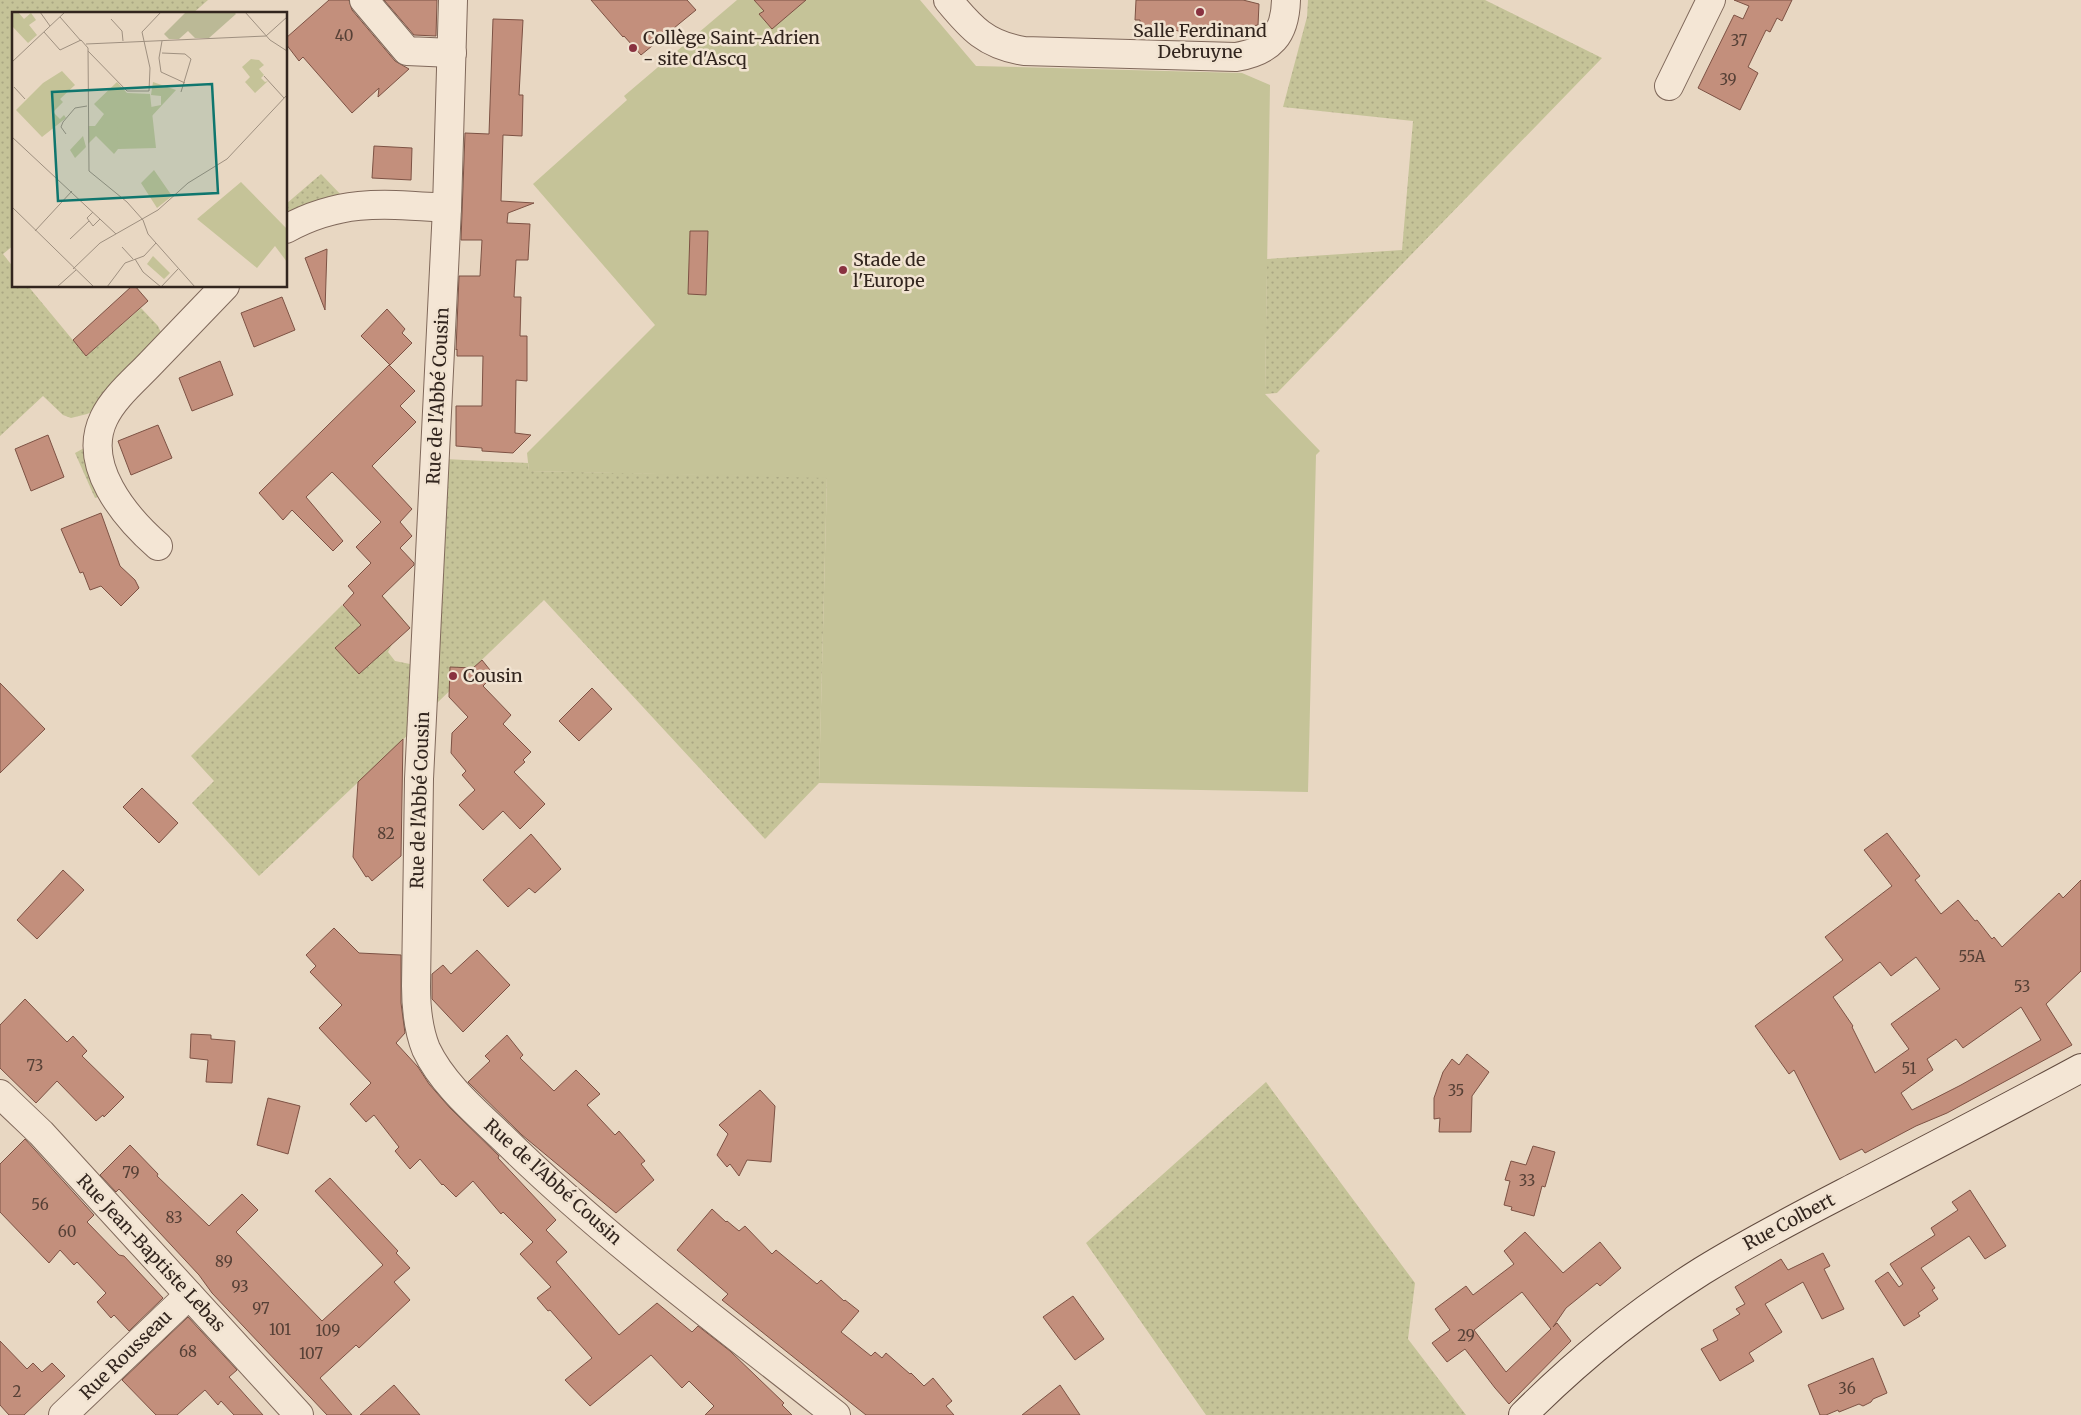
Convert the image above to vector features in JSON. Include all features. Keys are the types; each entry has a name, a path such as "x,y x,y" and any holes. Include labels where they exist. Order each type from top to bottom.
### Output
{"street":[{"path":"364,0 408,51 452,53"},
{"name":"Rue de l'Abbé Cousin","path":"454,0 447,208 419,779 416,986 418,1020 421,1032 434,1061 453,1088 532,1167 621,1244 836,1415"},
{"path":"948,0 978,33 993,43 1007,48 1033,51 1236,57 1259,51 1274,39 1282,28 1286,0"},
{"path":"1669,86 1712,0"},
{"path":"288,228 320,214 342,208 371,204 447,208"},
{"path":"158,546 141,531 118,504 99,460 97,446 100,430 104,416 121,394 223,288"},
{"name":"Rue Colbert","path":"1522,1415 1547,1390 1603,1343 1648,1308 1715,1263 1828,1201 2081,1068"},
{"name":"Rue Jean-Baptiste Lebas","path":"0,1094 41,1133 299,1415"},
{"name":"Rue Rousseau","path":"63,1415 189,1295"}],"shaded area":[{"path":"0,0 208,0 194,12 12,12 12,247 3,254 12,265 12,288 30,288 86,356 141,308 158,326 164,339 94,411 71,418 63,415 43,396 0,436"},
{"path":"737,0 920,0 976,66 1242,73 1270,85 1265,394 1320,451 1316,455 1308,792 819,783 827,478 529,471 527,453 655,325 533,184 627,100 624,96"},
{"path":"1308,0 1485,0 1602,58 1277,393 1265,394 1267,259 1402,250 1413,121 1283,107 1307,17"},
{"path":"321,174 344,198 288,221 288,202"},
{"path":"86,447 106,494 95,498 75,453"},
{"path":"445,459 528,463 529,471 827,477 819,783 765,839 544,600 437,703"},
{"path":"377,589 403,619 388,652 395,661 410,664 409,734 259,876 192,803 214,781 191,756 342,605 351,614"},
{"path":"1266,1082 1415,1283 1408,1339 1466,1415 1206,1415 1086,1243"}],"building":[{"path":"329,0 349,0 352,10 395,61 409,69 378,97 379,88 352,113 303,57 299,61 288,47 288,36"},
{"path":"384,0 437,0 436,36 414,35"},
{"path":"591,0 687,0 696,10 641,55"},
{"path":"754,0 806,0 772,29 759,14 764,11"},
{"name":"Salle Ferdinand Debruyne","path":"1136,0 1243,0 1259,4 1258,25 1248,27 1247,32 1225,37 1195,35 1162,27 1140,27 1140,20 1135,20"},
{"path":"1734,0 1792,0 1782,21 1777,18 1770,32 1766,30 1748,67 1758,73 1740,110 1698,88 1734,15 1743,19 1749,6"},
{"path":"493,19 523,20 519,95 523,95 522,136 503,135 501,201 534,203 508,213 507,223 530,224 528,260 516,260 514,297 521,297 520,336 527,336 527,381 516,380 515,433 531,435 513,453 482,451 482,448 456,446 456,406 482,406 483,356 457,356 456,350 459,276 480,276 482,240 461,240 465,133 489,134"},
{"path":"374,146 412,148 411,180 372,178"},
{"path":"690,231 708,231 706,295 688,294"},
{"path":"327,249 325,310 305,258"},
{"path":"130,288 137,288 148,301 86,356 73,340"},
{"path":"282,297 295,330 254,347 241,313"},
{"path":"387,309 405,329 402,333 412,343 390,365 361,336"},
{"path":"220,361 233,395 192,411 179,378"},
{"path":"389,365 415,391 400,406 416,422 372,466 412,509 400,522 412,536 400,548 414,565 382,596 410,628 359,674 335,648 361,625 343,605 354,593 348,586 371,563 356,547 381,522 332,472 306,497 343,541 333,551 292,510 283,520 259,493"},
{"path":"158,425 172,458 131,475 118,441"},
{"path":"48,435 64,477 31,491 15,449"},
{"path":"101,513 120,566 135,580 139,588 121,606 101,586 90,590 83,572 80,573 61,529"},
{"path":"482,660 494,675 483,686 511,715 503,724 531,752 523,760 525,762 514,772 545,804 520,829 503,811 483,830 459,805 475,790 462,775 466,771 451,753 452,733 468,717 449,697 450,667 473,668"},
{"path":"0,683 45,729 0,773"},
{"path":"592,688 612,709 579,741 559,721"},
{"path":"403,739 401,856 372,881 368,876 366,877 353,857 358,782"},
{"path":"142,788 178,823 159,843 123,807"},
{"path":"1887,833 1920,876 1915,880 1941,914 1958,900 1975,921 1977,920 1992,939 1994,937 2002,947 2059,893 2063,898 2081,880 2081,971 2046,1004 2072,1045 1947,1113 1916,1126 1865,1153 1862,1149 1840,1160 1794,1070 1789,1074 1755,1026 1843,960 1825,937 1892,886 1864,850","holes":["1916,957 1940,989 1891,1024 1909,1049 1875,1073 1853,1026 1833,997 1880,962 1891,976","2021,1007 2041,1040 1912,1110 1901,1093 1933,1070 1927,1059 1956,1039 1963,1048"]},
{"path":"531,834 561,869 535,893 529,888 508,907 483,880"},
{"path":"63,870 84,890 37,939 17,920"},
{"path":"334,928 359,953 401,955 401,1003 405,1033 396,1043 418,1067 429,1084 450,1108 499,1156 498,1158 556,1220 546,1230 567,1252 556,1262 619,1335 657,1303 692,1332 698,1326 730,1351 784,1403 782,1405 792,1415 705,1415 714,1406 689,1381 682,1388 651,1355 590,1406 565,1380 592,1358 537,1298 551,1287 520,1254 533,1242 503,1212 501,1214 473,1181 456,1197 442,1185 420,1159 410,1169 395,1151 399,1147 374,1115 366,1122 350,1104 371,1083 319,1028 342,1005 310,972 316,966 306,955"},
{"path":"477,950 510,985 463,1032 432,999 432,974 443,965 451,974"},
{"path":"25,999 67,1042 73,1036 87,1051 82,1056 124,1097 104,1117 103,1115 96,1121 57,1081 36,1103 0,1068 0,1025"},
{"path":"191,1034 211,1035 211,1039 235,1041 232,1083 206,1082 208,1060 190,1058"},
{"path":"507,1035 523,1055 520,1058 554,1091 576,1070 600,1094 587,1105 615,1135 619,1131 645,1161 641,1164 654,1180 616,1213 522,1135 468,1082 490,1061 485,1056"},
{"path":"1467,1054 1489,1072 1472,1096 1471,1132 1439,1132 1440,1118 1434,1119 1434,1098 1443,1072 1452,1059 1459,1065"},
{"path":"760,1090 775,1106 771,1162 747,1160 739,1176 730,1164 727,1167 717,1155 728,1134 719,1125"},
{"path":"268,1098 300,1106 288,1154 257,1145"},
{"path":"25,1139 94,1215 87,1222 119,1255 124,1256 163,1298 129,1331 114,1315 111,1318 97,1302 106,1293 77,1262 74,1265 60,1250 49,1263 0,1212 0,1164"},
{"path":"130,1145 158,1174 157,1176 209,1226 242,1194 258,1210 236,1232 322,1321 383,1265 315,1191 330,1178 398,1251 396,1253 410,1268 394,1282 410,1300 359,1348 356,1345 320,1378 352,1415 327,1415 212,1293 199,1275 119,1189 116,1192 100,1175"},
{"path":"1533,1146 1555,1152 1545,1187 1542,1186 1534,1216 1511,1210 1512,1207 1504,1205 1510,1181 1505,1180 1511,1161 1526,1165"},
{"path":"1970,1190 2006,1246 1985,1259 1969,1236 1921,1268 1935,1288 1932,1290 1938,1299 1918,1313 1920,1316 1904,1326 1875,1281 1888,1272 1899,1287 1903,1284 1890,1264 1935,1235 1931,1228 1958,1210 1952,1202"},
{"path":"712,1209 739,1231 745,1226 772,1254 776,1250 817,1284 821,1280 844,1301 859,1311 841,1332 871,1356 875,1352 882,1358 886,1353 924,1386 933,1378 952,1401 946,1406 954,1415 866,1415 722,1300 728,1294 677,1250"},
{"path":"1525,1232 1563,1273 1600,1242 1621,1268 1600,1286 1597,1283 1566,1308 1553,1327 1557,1323 1571,1341 1509,1404 1465,1349 1447,1362 1432,1343 1450,1330 1435,1309 1466,1286 1473,1295 1514,1264 1504,1251","holes":["1522,1292 1551,1329 1506,1372 1474,1330"]},
{"path":"1823,1253 1830,1266 1824,1269 1844,1309 1822,1319 1803,1282 1765,1304 1782,1332 1749,1353 1754,1361 1720,1381 1701,1349 1718,1340 1713,1330 1740,1314 1736,1309 1745,1304 1735,1287 1781,1259 1788,1270"},
{"path":"1073,1296 1104,1339 1075,1360 1043,1317"},
{"path":"188,1317 237,1370 229,1377 263,1415 234,1415 221,1401 218,1405 205,1390 177,1415 156,1415 122,1380"},
{"path":"0,1341 27,1369 33,1363 42,1372 52,1363 65,1376 24,1415 9,1415 0,1405"},
{"path":"1873,1358 1887,1393 1863,1406 1859,1404 1839,1412 1838,1410 1826,1415 1820,1415 1808,1385"},
{"path":"394,1385 420,1415 360,1415"},
{"path":"1060,1385 1080,1415 1022,1415"}],"place":[{"name":"Salle Ferdinand Debruyne","path":"1200,12"},
{"name":"Collège Saint-Adrien - site d'Ascq","path":"633,48"},
{"name":"Stade de l'Europe","path":"843,270"},
{"name":"Cousin","path":"453,676"}]}
